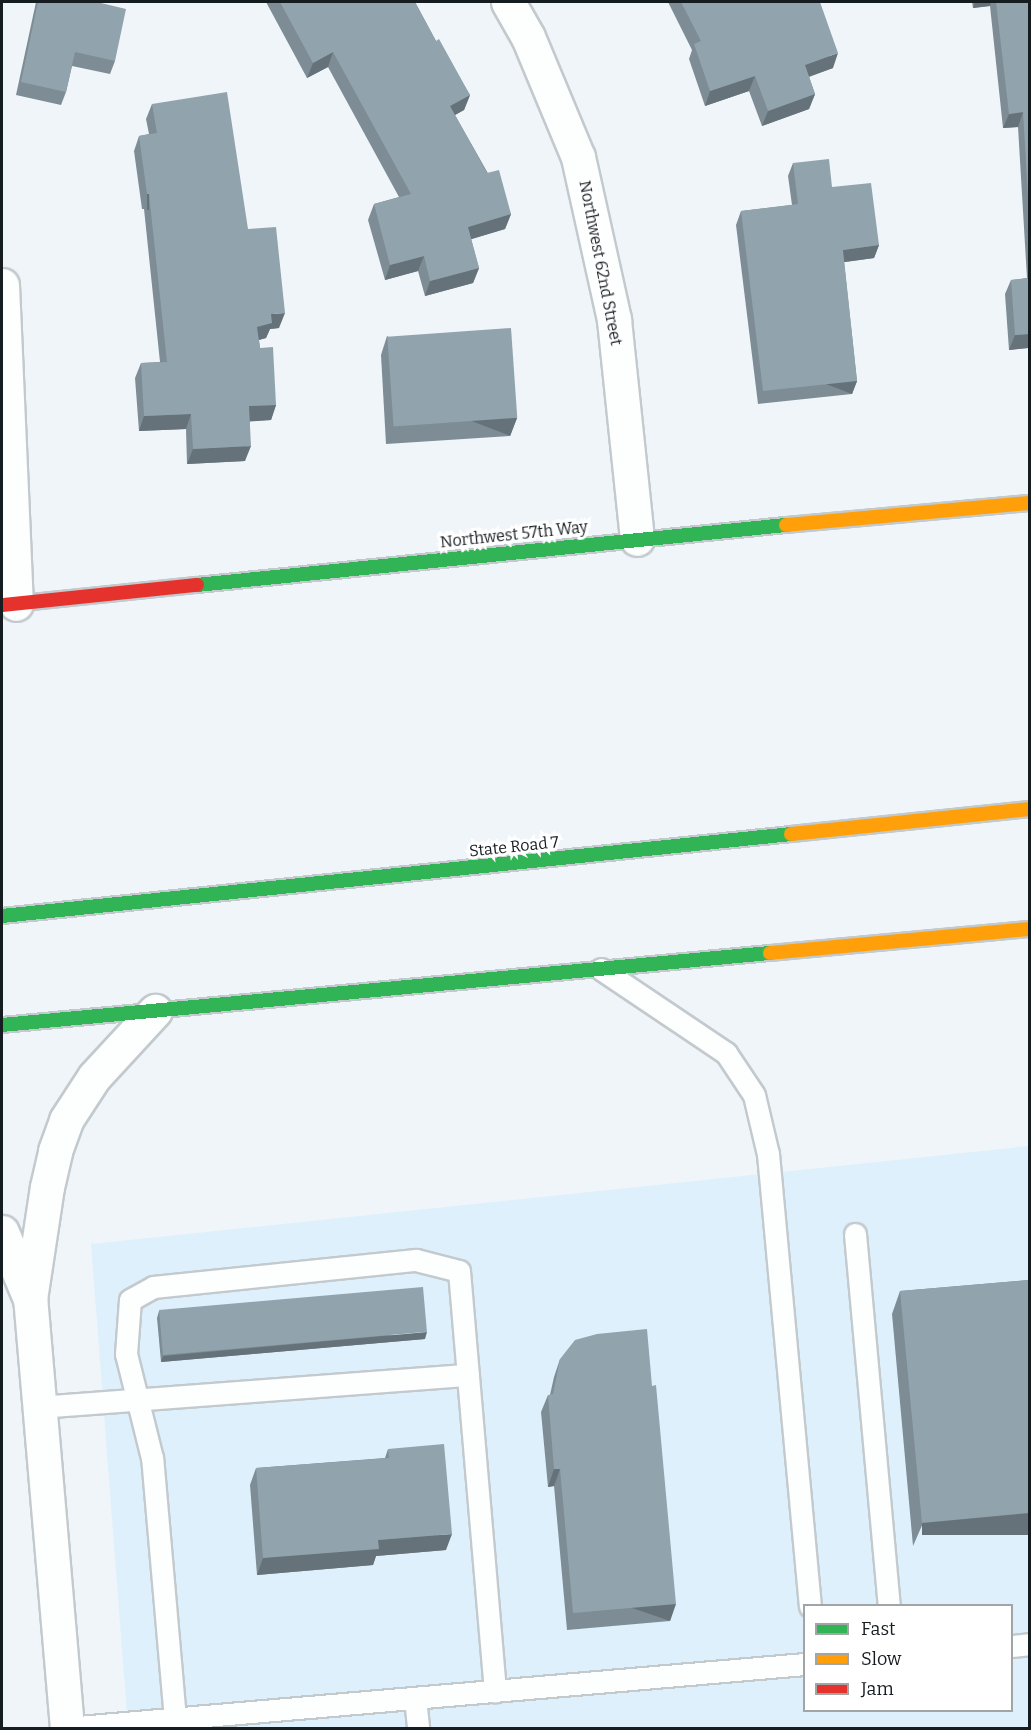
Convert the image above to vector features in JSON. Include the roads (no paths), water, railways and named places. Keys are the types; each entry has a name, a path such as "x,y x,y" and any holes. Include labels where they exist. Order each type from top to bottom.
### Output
{"main road":[{"name":"Northwest 57th Way","path":"9,605 637,539 1029,502"},
{"name":"State Road 7","path":"2,916 1029,809"},
{"path":"2,1025 1029,929"}],"street":[{"name":"Northwest 62nd Street","path":"508,2 528,38 578,157 614,320 637,539"},
{"path":"2,285 9,605"},
{"path":"67,1728 30,1299 47,1187 55,1151 66,1120 94,1077 155,1011"},
{"path":"2,1232 30,1299"}],"lane":[{"path":"601,969 726,1053 754,1095 768,1154 810,1604"},
{"path":"855,1234 889,1604"},
{"path":"175,1719 152,1458 126,1354 130,1300 153,1287 416,1260 459,1271 495,1691"},
{"path":"39,1407 468,1376"},
{"path":"1013,1646 1029,1644"},
{"path":"67,1728 803,1664"},
{"path":"415,1698 418,1728"}]}
